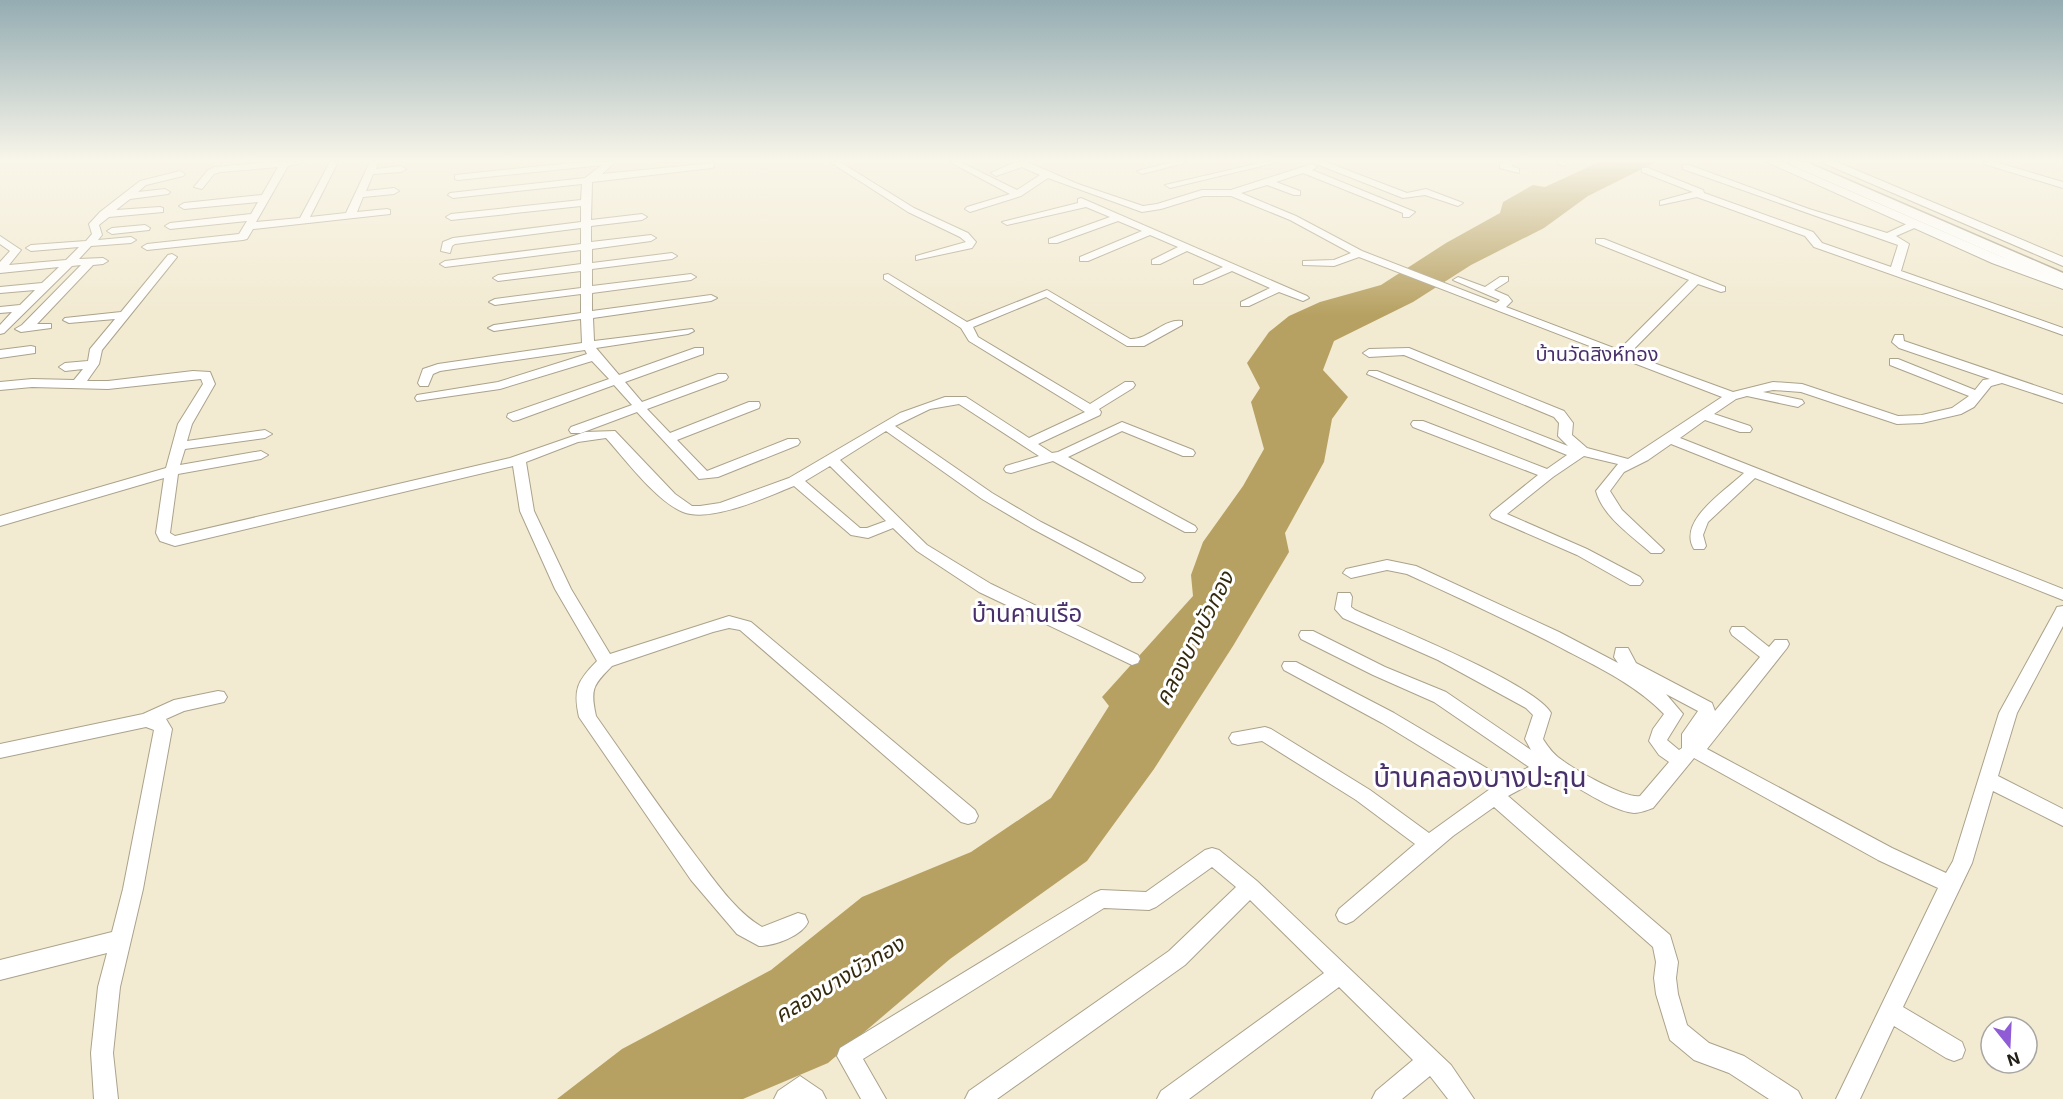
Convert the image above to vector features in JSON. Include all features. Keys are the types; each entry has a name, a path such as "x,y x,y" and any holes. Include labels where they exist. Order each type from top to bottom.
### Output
{"main road":[{"path":"1890,213 2016,268 2063,282"},
{"path":"1919,213 2063,282"},
{"path":"1928,213 2063,269"},
{"path":"1936,213 2063,260"},
{"path":"1954,213 2063,260"}],"street":[{"path":"98,233 94,224 103,214 113,213"},
{"path":"147,247 243,237 257,213"},
{"path":"303,221 307,213"},
{"path":"170,226 303,221 375,213"},
{"path":"451,217 485,213"},
{"path":"586,213 587,315 591,350 615,381 704,476 793,442"},
{"path":"918,213 964,236 971,242 968,246 920,258"},
{"path":"1023,213 1029,217"},
{"path":"1008,222 1043,213"},
{"path":"1106,213 1303,298"},
{"path":"1053,241 1130,213"},
{"path":"1281,213 1358,253 1389,266 1732,396"},
{"path":"1752,213 1809,234 1818,245 2063,333"},
{"path":"1813,213 1889,237 1904,244 1895,273"},
{"path":"446,250 447,244 453,241 642,218"},
{"path":"1889,237 1894,232 1915,224"},
{"path":"47,326 0,331 98,233 145,228"},
{"path":"1084,259 1149,232"},
{"path":"445,264 651,237"},
{"path":"32,248 131,240"},
{"path":"1600,241 1721,289"},
{"path":"1,263 16,250 2,242"},
{"path":"1156,262 1185,248"},
{"path":"1307,263 1334,263 1358,253"},
{"path":"498,278 672,256"},
{"path":"77,385 93,364 96,349 172,257"},
{"path":"1,263 30,266 103,261"},
{"path":"26,328 90,262"},
{"path":"1198,282 1231,267"},
{"path":"495,302 691,277"},
{"path":"888,277 966,326 973,339 1092,410 1122,426 1188,453"},
{"path":"1487,290 1504,279"},
{"path":"1458,280 1487,290 1506,301 1497,308"},
{"path":"1622,354 1696,280"},
{"path":"0,290 44,286"},
{"path":"1245,304 1278,288"},
{"path":"966,326 1047,293 1127,342 1140,343 1178,323"},
{"path":"494,328 711,298"},
{"path":"0,310 23,308"},
{"path":"69,320 123,315"},
{"path":"424,383 427,372 438,368 591,350 688,331"},
{"path":"1899,337 1898,342 1903,345 2063,399"},
{"path":"0,354 31,350"},
{"path":"421,398 501,385 591,350"},
{"path":"513,417 699,351"},
{"path":"1369,352 1405,351 1559,414 1566,423 1565,436 1580,452"},
{"path":"1894,362 1977,395"},
{"path":"65,367 93,364"},
{"path":"1373,374 1580,452 1628,463"},
{"path":"0,386 32,382 108,385 206,375 209,384 185,424 172,471 163,533 165,538 175,541 195,538 522,454 581,436 610,434 639,466 687,509 699,511 716,509 795,480 887,426 936,402 955,399 962,400 1053,457 1190,530"},
{"path":"0,378 15,376"},
{"path":"522,454 639,407 722,377"},
{"path":"1656,550 1609,504 1603,495 1614,474 1628,463 1644,457 1668,438 1732,396 1773,386 1790,386 1886,418 1908,420 1964,408 1987,383 2003,379"},
{"path":"1029,443 1092,410 1129,385"},
{"path":"1746,392 1798,403"},
{"path":"668,439 754,405"},
{"path":"1703,415 1745,429"},
{"path":"1418,424 1548,474"},
{"path":"887,426 987,496 1036,525 1137,578"},
{"path":"1011,469 1053,457 1122,426"},
{"path":"180,446 265,434"},
{"path":"1668,438 2063,595"},
{"path":"1580,452 1501,511 1499,517 1582,552 1635,582"},
{"path":"522,454 527,511 563,589 606,662"},
{"path":"0,522 172,471 261,455"},
{"path":"831,459 922,548 985,588 1132,659"},
{"path":"1699,546 1696,535 1701,520 1753,472"},
{"path":"795,480 856,532 868,533 896,522"},
{"path":"1352,573 1387,565 1411,570 1607,665 1651,692 1672,709 1674,714 1659,734 1658,741 1665,750 1690,754 1950,884"},
{"path":"1344,597 1343,609 1350,614 1444,656 1532,703 1542,713 1534,739 1550,767"},
{"path":"1848,1099 1962,863 2006,720 2063,611"},
{"path":"798,922 770,935 759,937 746,930 692,868 588,717 583,695 593,675 606,662 709,627 729,622 745,626 969,816"},
{"path":"1307,635 1379,671 1440,697 1550,767 1623,802 1635,805 1646,804 1776,650 1738,632"},
{"path":"1622,652 1622,657 1630,666 1706,708 1707,715 1690,732 1690,754"},
{"path":"1290,666 1388,718 1500,792 1664,942 1667,962 1665,978 1667,994 1678,1032 1702,1052 1736,1064 1790,1099"},
{"path":"0,751 146,720 180,705 218,697"},
{"path":"106,1099 102,1053 109,987 133,889 163,737 163,729 159,723 146,720"},
{"path":"1238,738 1265,734 1363,795 1430,844"},
{"path":"1346,915 1446,830 1500,792 1550,767"},
{"path":"1989,780 2063,818"},
{"path":"874,1099 848,1056 1101,899 1149,901 1212,856 1250,887 1443,1073 1462,1099"},
{"path":"977,1099 1177,958 1250,887"},
{"path":"0,970 119,940"},
{"path":"1169,1099 1340,974"},
{"path":"1890,1011 1954,1050"},
{"path":"1384,1099 1430,1061"},
{"path":"786,1099 800,1088 814,1099"}],"water":[{"name":"คลองบางบัวทอง","path":"1499,213 1564,213 1544,228 1471,265 1413,302 1334,341 1323,370 1348,397 1332,419 1324,462 1285,533 1289,552 1233,646 1154,769 1087,861 950,959 828,1063 743,1099 557,1099 622,1049 771,970 862,897 971,852 1051,798 1109,706 1102,697 1193,596 1191,575 1203,542 1243,486 1264,449 1251,402 1260,388 1247,363 1269,332 1289,316 1320,302 1381,285 1446,243"}],"district":[{"name":"บ้านวัดสิงห์ทอง","path":"1597,354"},
{"name":"บ้านคานเรือ","path":"1027,613"},
{"name":"บ้านคลองบางปะกุน","path":"1480,777"}]}
